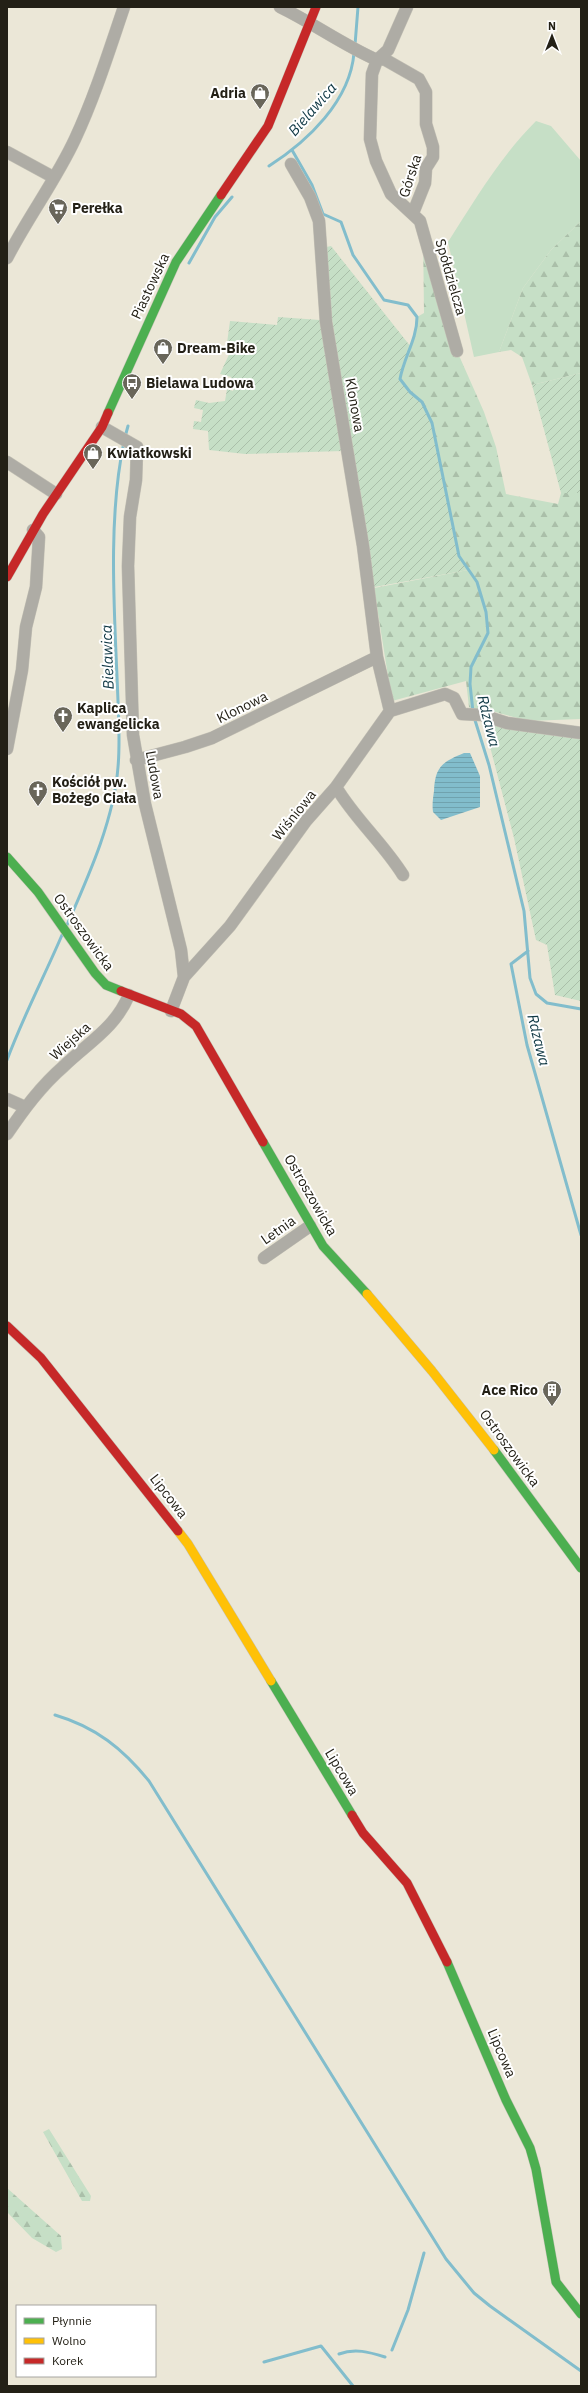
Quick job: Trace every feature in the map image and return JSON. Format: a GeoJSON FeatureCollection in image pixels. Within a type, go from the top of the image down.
{"type":"FeatureCollection","features":[{"type":"Feature","properties":{"kind":"street"},"geometry":{"type":"LineString","coordinates":[[7,258],[25,222],[54,177],[75,139],[96,88],[124,7]]}},
{"type":"Feature","properties":{"kind":"street"},"geometry":{"type":"LineString","coordinates":[[280,7],[310,22],[359,52],[377,60],[388,50],[407,7]]}},
{"type":"Feature","properties":{"kind":"street","name":"Piastowska"},"geometry":{"type":"LineString","coordinates":[[7,577],[33,530],[102,427],[173,268],[203,217],[241,168],[262,136],[277,108],[316,7]]}},
{"type":"Feature","properties":{"kind":"street","name":"Górska"},"geometry":{"type":"LineString","coordinates":[[384,59],[411,73],[419,79],[426,92],[426,124],[433,147],[433,157],[426,168],[425,183],[413,213],[391,194],[376,161],[370,139],[370,93],[372,74],[377,60],[384,59]]}},
{"type":"Feature","properties":{"kind":"street"},"geometry":{"type":"LineString","coordinates":[[7,152],[54,177]]}},
{"type":"Feature","properties":{"kind":"street","name":"Klonowa"},"geometry":{"type":"LineString","coordinates":[[291,164],[310,197],[318,221],[326,322],[362,538],[377,657],[390,711]]}},
{"type":"Feature","properties":{"kind":"street","name":"Spółdzielcza"},"geometry":{"type":"LineString","coordinates":[[413,213],[420,221],[457,351]]}},
{"type":"Feature","properties":{"kind":"street","name":"Ludowa"},"geometry":{"type":"LineString","coordinates":[[102,427],[137,447],[136,480],[130,517],[128,566],[131,707],[136,760],[145,804],[181,950],[184,977]]}},
{"type":"Feature","properties":{"kind":"street"},"geometry":{"type":"LineString","coordinates":[[7,462],[56,494]]}},
{"type":"Feature","properties":{"kind":"street"},"geometry":{"type":"LineString","coordinates":[[7,749],[22,670],[26,627],[36,587],[39,537],[33,530]]}},
{"type":"Feature","properties":{"kind":"street","name":"Klonowa"},"geometry":{"type":"LineString","coordinates":[[136,760],[212,738],[377,657]]}},
{"type":"Feature","properties":{"kind":"street"},"geometry":{"type":"LineString","coordinates":[[390,711],[445,694],[454,698],[459,710],[473,715],[507,723],[581,733]]}},
{"type":"Feature","properties":{"kind":"street","name":"Wiśniowa"},"geometry":{"type":"LineString","coordinates":[[171,1011],[184,977],[230,926],[306,821],[336,787],[390,711]]}},
{"type":"Feature","properties":{"kind":"street"},"geometry":{"type":"LineString","coordinates":[[336,787],[348,807],[389,852],[403,875]]}},
{"type":"Feature","properties":{"kind":"street","name":"Ostroszowicka"},"geometry":{"type":"LineString","coordinates":[[8,858],[56,916],[99,979],[106,985],[189,1019],[208,1044],[310,1226],[334,1260],[418,1352],[465,1409],[581,1568]]}},
{"type":"Feature","properties":{"kind":"street","name":"Wiejska"},"geometry":{"type":"LineString","coordinates":[[7,1134],[25,1106],[63,1066],[115,1021],[129,995]]}},
{"type":"Feature","properties":{"kind":"street"},"geometry":{"type":"LineString","coordinates":[[7,1099],[25,1106]]}},
{"type":"Feature","properties":{"kind":"street","name":"Letnia"},"geometry":{"type":"LineString","coordinates":[[264,1258],[310,1226]]}},
{"type":"Feature","properties":{"kind":"street","name":"Lipcowa"},"geometry":{"type":"LineString","coordinates":[[7,1326],[41,1358],[174,1523],[363,1833],[378,1852],[400,1874],[414,1895],[445,1957],[506,2100],[530,2148],[536,2169],[556,2282],[581,2314]]}},
{"type":"Feature","properties":{"kind":"green space"},"geometry":{"type":"Polygon","coordinates":[[[536,121],[551,126],[581,161],[581,221],[551,250],[523,288],[499,352],[474,357],[448,242],[499,164],[536,121]]]}},
{"type":"Feature","properties":{"kind":"green space"},"geometry":{"type":"Polygon","coordinates":[[[581,221],[581,373],[532,385],[522,357],[511,350],[499,352],[523,288],[551,250],[581,221]]]}},
{"type":"Feature","properties":{"kind":"green space"},"geometry":{"type":"Polygon","coordinates":[[[423,230],[457,351],[484,412],[496,447],[506,494],[558,504],[561,493],[581,493],[581,719],[528,721],[488,710],[472,711],[469,707],[466,681],[392,701],[374,588],[468,570],[459,556],[432,423],[422,402],[410,392],[400,379],[415,333],[417,317],[424,313],[423,230]]]}},
{"type":"Feature","properties":{"kind":"green space"},"geometry":{"type":"Polygon","coordinates":[[[331,246],[411,347],[403,363],[401,379],[410,392],[422,402],[432,423],[459,556],[468,570],[369,588],[322,248],[331,246]]]}},
{"type":"Feature","properties":{"kind":"green space"},"geometry":{"type":"Polygon","coordinates":[[[278,317],[320,320],[343,451],[245,454],[209,450],[208,431],[193,429],[194,421],[201,422],[203,410],[194,408],[196,400],[209,403],[225,401],[227,389],[233,391],[235,384],[230,383],[231,377],[220,374],[232,348],[227,343],[230,321],[277,325],[278,317]]]}},
{"type":"Feature","properties":{"kind":"green space"},"geometry":{"type":"Polygon","coordinates":[[[581,373],[581,493],[561,493],[532,385],[581,373]]]}},
{"type":"Feature","properties":{"kind":"green space"},"geometry":{"type":"Polygon","coordinates":[[[483,720],[581,733],[581,1001],[555,995],[547,945],[536,940],[514,838],[483,720]]]}},
{"type":"Feature","properties":{"kind":"green space"},"geometry":{"type":"Polygon","coordinates":[[[49,2129],[91,2196],[90,2201],[82,2201],[43,2132],[49,2129]]]}},
{"type":"Feature","properties":{"kind":"green space"},"geometry":{"type":"Polygon","coordinates":[[[7,2188],[61,2236],[62,2249],[56,2252],[32,2238],[7,2212],[7,2188]]]}},
{"type":"Feature","properties":{"kind":"water"},"geometry":{"type":"Polygon","coordinates":[[[464,753],[470,753],[480,776],[480,807],[441,820],[433,812],[436,776],[441,766],[450,759],[464,753]]]}},
{"type":"Feature","properties":{"kind":"waterway","name":"Bielawica"},"geometry":{"type":"LineString","coordinates":[[355,45],[358,7]]}},
{"type":"Feature","properties":{"kind":"waterway","name":"Bielawica"},"geometry":{"type":"LineString","coordinates":[[269,166],[298,145],[325,118],[345,87],[351,71],[354,53]]}},
{"type":"Feature","properties":{"kind":"waterway","name":"Rdzawa"},"geometry":{"type":"LineString","coordinates":[[292,150],[312,185],[323,214],[341,222],[353,255],[384,300],[408,305],[417,317],[415,333],[400,379],[410,392],[422,402],[432,423],[459,556],[477,582],[486,612],[488,633],[471,667],[470,684],[473,712]]}},
{"type":"Feature","properties":{"kind":"waterway","name":"Bielawica"},"geometry":{"type":"LineString","coordinates":[[189,263],[215,217],[232,197]]}},
{"type":"Feature","properties":{"kind":"waterway","name":"Bielawica"},"geometry":{"type":"LineString","coordinates":[[125,437],[128,426]]}},
{"type":"Feature","properties":{"kind":"waterway","name":"Bielawica"},"geometry":{"type":"LineString","coordinates":[[67,925],[99,848],[106,828],[116,787],[119,734],[114,604],[114,537],[115,504],[124,442]]}},
{"type":"Feature","properties":{"kind":"waterway","name":"Rdzawa"},"geometry":{"type":"LineString","coordinates":[[474,717],[489,765],[524,911],[530,978],[536,994],[547,1003],[581,1009]]}},
{"type":"Feature","properties":{"kind":"waterway","name":"Bielawica"},"geometry":{"type":"LineString","coordinates":[[7,1060],[62,935]]}},
{"type":"Feature","properties":{"kind":"waterway","name":"Rdzawa"},"geometry":{"type":"LineString","coordinates":[[528,951],[511,964],[527,1045],[581,1235]]}},
{"type":"Feature","properties":{"kind":"waterway"},"geometry":{"type":"LineString","coordinates":[[55,1715],[83,1726],[108,1740],[119,1749],[149,1781],[446,2259],[474,2293],[581,2371]]}},
{"type":"Feature","properties":{"kind":"waterway"},"geometry":{"type":"LineString","coordinates":[[392,2350],[408,2310],[424,2253]]}},
{"type":"Feature","properties":{"kind":"waterway"},"geometry":{"type":"LineString","coordinates":[[264,2362],[321,2346],[353,2386]]}},
{"type":"Feature","properties":{"kind":"waterway"},"geometry":{"type":"LineString","coordinates":[[339,2354],[356,2351],[368,2352],[385,2357]]}},
{"type":"Feature","properties":{"kind":"traffic: fast"},"geometry":{"type":"LineString","coordinates":[[108,413],[176,262],[221,195]]}},
{"type":"Feature","properties":{"kind":"traffic: fast"},"geometry":{"type":"LineString","coordinates":[[7,857],[38,892],[95,973],[106,985],[121,991]]}},
{"type":"Feature","properties":{"kind":"traffic: fast"},"geometry":{"type":"LineString","coordinates":[[263,1142],[323,1246],[367,1294]]}},
{"type":"Feature","properties":{"kind":"traffic: fast"},"geometry":{"type":"LineString","coordinates":[[494,1450],[581,1568]]}},
{"type":"Feature","properties":{"kind":"traffic: fast"},"geometry":{"type":"LineString","coordinates":[[271,1681],[352,1815]]}},
{"type":"Feature","properties":{"kind":"traffic: fast"},"geometry":{"type":"LineString","coordinates":[[447,1962],[506,2100],[530,2148],[536,2169],[556,2282],[581,2314]]}},
{"type":"Feature","properties":{"kind":"traffic: slow"},"geometry":{"type":"LineString","coordinates":[[367,1294],[432,1371],[494,1450]]}},
{"type":"Feature","properties":{"kind":"traffic: slow"},"geometry":{"type":"LineString","coordinates":[[178,1531],[188,1544],[271,1681]]}},
{"type":"Feature","properties":{"kind":"traffic: jam"},"geometry":{"type":"LineString","coordinates":[[221,195],[268,126],[316,7]]}},
{"type":"Feature","properties":{"kind":"traffic: jam"},"geometry":{"type":"LineString","coordinates":[[7,577],[43,514],[102,427],[108,413]]}},
{"type":"Feature","properties":{"kind":"traffic: jam"},"geometry":{"type":"LineString","coordinates":[[121,991],[181,1014],[196,1026],[263,1142]]}},
{"type":"Feature","properties":{"kind":"traffic: jam"},"geometry":{"type":"LineString","coordinates":[[7,1326],[41,1358],[178,1531]]}},
{"type":"Feature","properties":{"kind":"traffic: jam"},"geometry":{"type":"LineString","coordinates":[[352,1815],[363,1833],[407,1883],[447,1962]]}},
{"type":"Feature","properties":{"kind":"place","name":"Adria"},"geometry":{"type":"Point","coordinates":[260,110]}},
{"type":"Feature","properties":{"kind":"place","name":"Perełka"},"geometry":{"type":"Point","coordinates":[58,225]}},
{"type":"Feature","properties":{"kind":"place","name":"Dream-Bike"},"geometry":{"type":"Point","coordinates":[163,365]}},
{"type":"Feature","properties":{"kind":"place","name":"Bielawa Ludowa"},"geometry":{"type":"Point","coordinates":[132,400]}},
{"type":"Feature","properties":{"kind":"place","name":"Kwiatkowski"},"geometry":{"type":"Point","coordinates":[93,470]}},
{"type":"Feature","properties":{"kind":"place","name":"Kaplica ewangelicka"},"geometry":{"type":"Point","coordinates":[63,733]}},
{"type":"Feature","properties":{"kind":"place","name":"Kościół pw. Bożego Ciała"},"geometry":{"type":"Point","coordinates":[38,807]}},
{"type":"Feature","properties":{"kind":"place","name":"Ace Rico"},"geometry":{"type":"Point","coordinates":[552,1407]}}]}
